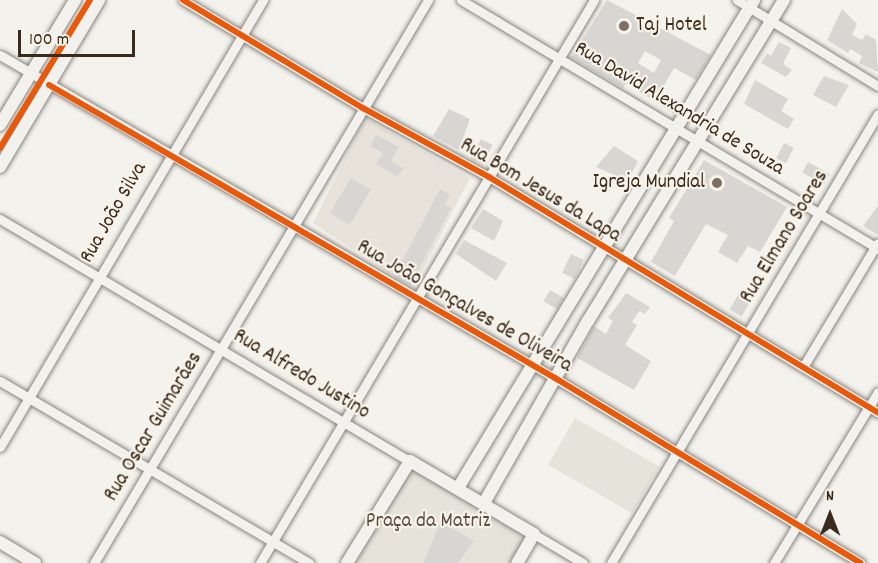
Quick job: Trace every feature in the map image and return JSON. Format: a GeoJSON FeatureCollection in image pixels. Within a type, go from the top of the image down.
{"type":"FeatureCollection","features":[{"type":"Feature","properties":{"kind":"main road"},"geometry":{"type":"LineString","coordinates":[[0,125],[75,0]]}},
{"type":"Feature","properties":{"kind":"main road"},"geometry":{"type":"LineString","coordinates":[[0,167],[99,0]]}},
{"type":"Feature","properties":{"kind":"main road"},"geometry":{"type":"LineString","coordinates":[[484,503],[555,378],[784,0]]}},
{"type":"Feature","properties":{"kind":"main road"},"geometry":{"type":"LineString","coordinates":[[458,488],[752,4]]}},
{"type":"Feature","properties":{"kind":"main road"},"geometry":{"type":"LineString","coordinates":[[347,563],[410,460]]}},
{"type":"Feature","properties":{"kind":"main road","name":"Rua Alfredo Justino"},"geometry":{"type":"LineString","coordinates":[[410,460],[534,534]]}},
{"type":"Feature","properties":{"kind":"main road"},"geometry":{"type":"LineString","coordinates":[[517,563],[534,534]]}},
{"type":"Feature","properties":{"kind":"main road"},"geometry":{"type":"LineString","coordinates":[[0,542],[14,557],[35,563]]}},
{"type":"Feature","properties":{"kind":"street","name":"Rua Bom Jesus da Lapa"},"geometry":{"type":"LineString","coordinates":[[183,0],[363,108],[489,177],[605,249],[748,332],[878,413]]}},
{"type":"Feature","properties":{"kind":"street","name":"Rua João Silva"},"geometry":{"type":"LineString","coordinates":[[0,447],[240,34],[263,0]]}},
{"type":"Feature","properties":{"kind":"street","name":"Rua Oscar Guimarães"},"geometry":{"type":"LineString","coordinates":[[94,563],[149,468],[222,351],[292,227],[428,0]]}},
{"type":"Feature","properties":{"kind":"street","name":"Rua David Alexandria de Souza"},"geometry":{"type":"LineString","coordinates":[[461,0],[877,246]]}},
{"type":"Feature","properties":{"kind":"street"},"geometry":{"type":"LineString","coordinates":[[260,563],[594,0]]}},
{"type":"Feature","properties":{"kind":"street"},"geometry":{"type":"LineString","coordinates":[[737,0],[752,4],[772,21],[878,86]]}},
{"type":"Feature","properties":{"kind":"street"},"geometry":{"type":"LineString","coordinates":[[0,55],[30,74]]}},
{"type":"Feature","properties":{"kind":"street","name":"Rua João Gonçalves de Oliveira"},"geometry":{"type":"LineString","coordinates":[[30,74],[555,378],[860,563]]}},
{"type":"Feature","properties":{"kind":"street","name":"Rua Elmano Soares"},"geometry":{"type":"LineString","coordinates":[[611,563],[878,114]]}},
{"type":"Feature","properties":{"kind":"street","name":"Rua Alfredo Justino"},"geometry":{"type":"LineString","coordinates":[[0,219],[341,423],[410,460]]}},
{"type":"Feature","properties":{"kind":"street"},"geometry":{"type":"LineString","coordinates":[[803,367],[877,246]]}},
{"type":"Feature","properties":{"kind":"street"},"geometry":{"type":"LineString","coordinates":[[0,381],[309,563]]}},
{"type":"Feature","properties":{"kind":"street"},"geometry":{"type":"LineString","coordinates":[[774,563],[878,392]]}},
{"type":"Feature","properties":{"kind":"street","name":"Rua Alfredo Justino"},"geometry":{"type":"LineString","coordinates":[[534,534],[584,563]]}},
{"type":"Feature","properties":{"kind":"shaded area"},"geometry":{"type":"Polygon","coordinates":[[[365,118],[470,178],[413,289],[313,223],[365,118]]]}},
{"type":"Feature","properties":{"kind":"green space"},"geometry":{"type":"Polygon","coordinates":[[[575,418],[659,467],[632,513],[548,465],[575,418]]]}},
{"type":"Feature","properties":{"kind":"green space","name":"Praça da Matriz"},"geometry":{"type":"Polygon","coordinates":[[[413,466],[533,537],[515,563],[355,563],[413,466]]]}},
{"type":"Feature","properties":{"kind":"building","name":"Taj Hotel"},"geometry":{"type":"Polygon","coordinates":[[[607,0],[711,55],[696,80],[674,68],[658,96],[678,108],[674,114],[626,83],[623,88],[571,58],[607,0]],[[645,51],[638,63],[654,73],[661,60],[645,51]]]}},
{"type":"Feature","properties":{"kind":"building"},"geometry":{"type":"Polygon","coordinates":[[[842,9],[857,24],[852,35],[862,40],[866,34],[876,40],[878,72],[859,63],[862,56],[850,49],[848,53],[827,40],[842,9]]]}},
{"type":"Feature","properties":{"kind":"building"},"geometry":{"type":"Polygon","coordinates":[[[779,42],[791,48],[783,64],[792,70],[786,77],[761,63],[767,53],[771,56],[779,42]]]}},
{"type":"Feature","properties":{"kind":"building"},"geometry":{"type":"Polygon","coordinates":[[[824,76],[849,85],[836,107],[813,95],[824,76]]]}},
{"type":"Feature","properties":{"kind":"building"},"geometry":{"type":"Polygon","coordinates":[[[755,80],[788,99],[781,111],[794,119],[788,129],[744,104],[755,80]]]}},
{"type":"Feature","properties":{"kind":"building"},"geometry":{"type":"Polygon","coordinates":[[[449,109],[470,119],[459,150],[433,136],[449,109]]]}},
{"type":"Feature","properties":{"kind":"building"},"geometry":{"type":"Polygon","coordinates":[[[376,135],[399,147],[391,161],[403,168],[398,177],[376,164],[383,153],[370,146],[376,135]]]}},
{"type":"Feature","properties":{"kind":"building"},"geometry":{"type":"Polygon","coordinates":[[[481,139],[493,145],[483,165],[471,159],[481,139]]]}},
{"type":"Feature","properties":{"kind":"building"},"geometry":{"type":"Polygon","coordinates":[[[784,143],[794,148],[786,163],[776,158],[784,143]]]}},
{"type":"Feature","properties":{"kind":"building"},"geometry":{"type":"Polygon","coordinates":[[[614,146],[638,161],[628,181],[596,167],[614,146]]]}},
{"type":"Feature","properties":{"kind":"building","name":"Igreja Mundial"},"geometry":{"type":"Polygon","coordinates":[[[704,160],[787,207],[760,252],[748,246],[737,263],[718,252],[728,235],[706,224],[675,276],[651,262],[674,221],[669,218],[704,160]]]}},
{"type":"Feature","properties":{"kind":"building"},"geometry":{"type":"Polygon","coordinates":[[[808,162],[830,174],[824,185],[802,172],[808,162]]]}},
{"type":"Feature","properties":{"kind":"building"},"geometry":{"type":"Polygon","coordinates":[[[351,178],[371,190],[350,225],[330,213],[351,178]]]}},
{"type":"Feature","properties":{"kind":"building"},"geometry":{"type":"Polygon","coordinates":[[[440,189],[450,195],[445,204],[451,208],[410,286],[394,277],[440,189]]]}},
{"type":"Feature","properties":{"kind":"building"},"geometry":{"type":"Polygon","coordinates":[[[878,206],[878,235],[863,226],[878,206]]]}},
{"type":"Feature","properties":{"kind":"building"},"geometry":{"type":"Polygon","coordinates":[[[483,209],[503,221],[494,241],[471,228],[483,209]]]}},
{"type":"Feature","properties":{"kind":"building"},"geometry":{"type":"Polygon","coordinates":[[[464,240],[507,263],[496,281],[456,254],[464,240]]]}},
{"type":"Feature","properties":{"kind":"building"},"geometry":{"type":"Polygon","coordinates":[[[571,254],[584,260],[575,279],[562,273],[571,254]]]}},
{"type":"Feature","properties":{"kind":"building"},"geometry":{"type":"Polygon","coordinates":[[[550,290],[564,298],[557,309],[544,301],[550,290]]]}},
{"type":"Feature","properties":{"kind":"building"},"geometry":{"type":"Polygon","coordinates":[[[626,293],[650,307],[645,314],[639,311],[632,322],[637,325],[625,345],[651,361],[634,390],[577,358],[594,326],[606,334],[613,321],[608,318],[626,293]]]}},
{"type":"Feature","properties":{"kind":"building"},"geometry":{"type":"Polygon","coordinates":[[[739,293],[751,300],[742,316],[730,309],[739,293]]]}},
{"type":"Feature","properties":{"kind":"building"},"geometry":{"type":"Polygon","coordinates":[[[441,521],[474,541],[458,563],[423,563],[441,521]]]}},
{"type":"Feature","properties":{"kind":"cycle path"},"geometry":{"type":"LineString","coordinates":[[0,148],[90,0]]}},
{"type":"Feature","properties":{"kind":"cycle path"},"geometry":{"type":"LineString","coordinates":[[183,0],[363,108],[489,177],[878,413]]}},
{"type":"Feature","properties":{"kind":"cycle path"},"geometry":{"type":"LineString","coordinates":[[49,85],[555,378],[860,563]]}},
{"type":"Feature","properties":{"kind":"place","name":"Taj Hotel"},"geometry":{"type":"Point","coordinates":[624,26]}},
{"type":"Feature","properties":{"kind":"place","name":"Igreja Mundial"},"geometry":{"type":"Point","coordinates":[717,183]}}]}
